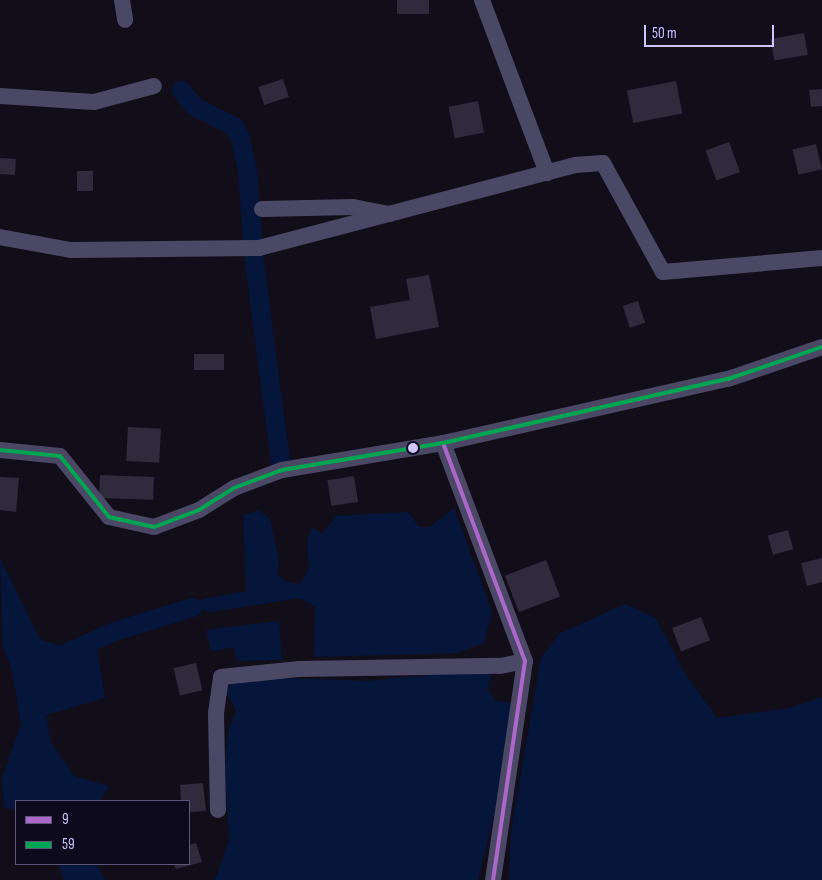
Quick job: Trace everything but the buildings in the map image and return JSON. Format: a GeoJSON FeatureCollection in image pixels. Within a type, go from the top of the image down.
{"type":"FeatureCollection","features":[{"type":"Feature","properties":{"kind":"street"},"geometry":{"type":"LineString","coordinates":[[122,0],[125,20]]}},
{"type":"Feature","properties":{"kind":"street"},"geometry":{"type":"LineString","coordinates":[[482,0],[546,173]]}},
{"type":"Feature","properties":{"kind":"street"},"geometry":{"type":"LineString","coordinates":[[0,96],[94,102],[154,86]]}},
{"type":"Feature","properties":{"kind":"street"},"geometry":{"type":"LineString","coordinates":[[0,238],[70,250],[252,248],[393,215],[546,173],[603,163],[663,272],[822,258]]}},
{"type":"Feature","properties":{"kind":"street"},"geometry":{"type":"LineString","coordinates":[[262,209],[353,207],[393,215]]}},
{"type":"Feature","properties":{"kind":"street"},"geometry":{"type":"LineString","coordinates":[[0,450],[60,456],[109,517],[154,527],[199,510],[234,488],[282,470],[443,442],[728,379],[822,346]]}},
{"type":"Feature","properties":{"kind":"street"},"geometry":{"type":"LineString","coordinates":[[443,442],[525,661],[493,880]]}},
{"type":"Feature","properties":{"kind":"street"},"geometry":{"type":"LineString","coordinates":[[218,810],[216,713],[221,677],[298,669],[500,666],[525,661]]}},
{"type":"Feature","properties":{"kind":"water"},"geometry":{"type":"Polygon","coordinates":[[[454,508],[492,612],[484,643],[457,653],[314,657],[315,607],[300,598],[210,612],[192,607],[203,599],[246,591],[243,515],[259,510],[270,519],[279,560],[277,574],[286,582],[300,584],[309,568],[307,541],[312,527],[323,534],[336,516],[408,512],[419,527],[430,527],[454,508]]]}},
{"type":"Feature","properties":{"kind":"water"},"geometry":{"type":"Polygon","coordinates":[[[0,558],[40,640],[67,647],[96,643],[105,698],[46,715],[51,742],[74,776],[109,786],[100,800],[15,800],[15,810],[4,807],[2,778],[21,725],[12,671],[3,646],[0,558]]]}},
{"type":"Feature","properties":{"kind":"water"},"geometry":{"type":"Polygon","coordinates":[[[625,604],[656,618],[684,672],[717,718],[790,708],[822,697],[822,880],[509,880],[511,832],[541,658],[559,634],[625,604]]]}},
{"type":"Feature","properties":{"kind":"water"},"geometry":{"type":"Polygon","coordinates":[[[279,621],[282,660],[237,661],[234,647],[211,651],[206,630],[279,621]]]}},
{"type":"Feature","properties":{"kind":"water"},"geometry":{"type":"Polygon","coordinates":[[[492,669],[488,690],[495,701],[515,703],[506,764],[478,880],[215,880],[229,841],[225,768],[228,732],[236,711],[223,686],[230,682],[281,678],[368,681],[492,669]]]}},
{"type":"Feature","properties":{"kind":"water"},"geometry":{"type":"Polygon","coordinates":[[[58,865],[97,865],[105,880],[64,880],[58,865]]]}},
{"type":"Feature","properties":{"kind":"waterway"},"geometry":{"type":"LineString","coordinates":[[181,90],[194,106],[234,126],[239,135],[247,171],[254,263],[281,467]]}},
{"type":"Feature","properties":{"kind":"waterway"},"geometry":{"type":"LineString","coordinates":[[65,653],[114,631],[192,607]]}},
{"type":"Feature","properties":{"kind":"transit line","name":"59"},"geometry":{"type":"LineString","coordinates":[[0,450],[60,456],[109,517],[154,527],[199,510],[234,488],[282,470],[443,443],[728,379],[822,347]]}},
{"type":"Feature","properties":{"kind":"transit line","name":"9"},"geometry":{"type":"LineString","coordinates":[[443,443],[525,661],[493,880]]}}]}
